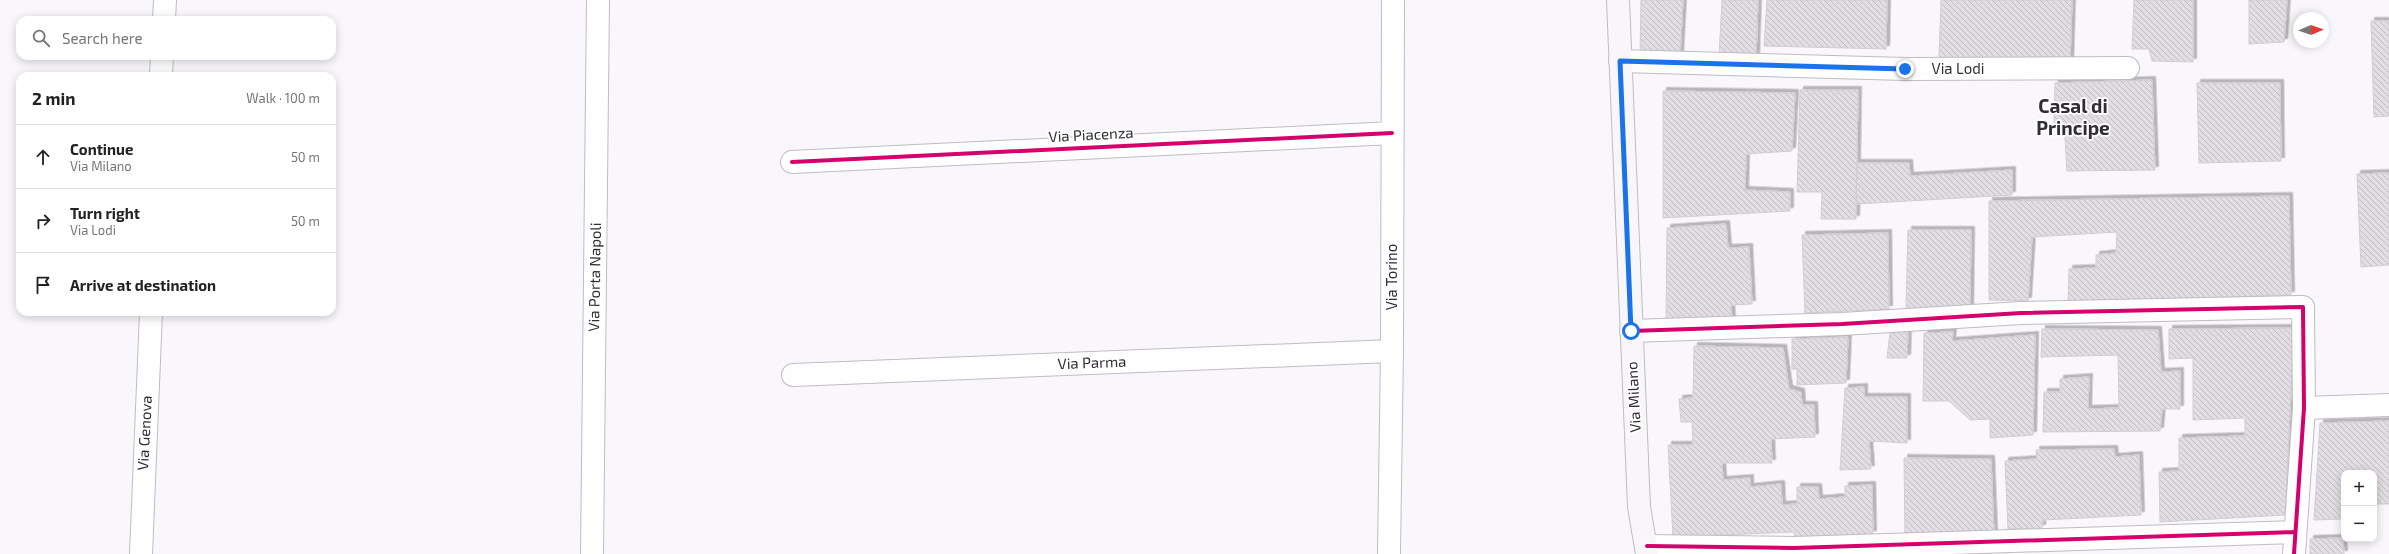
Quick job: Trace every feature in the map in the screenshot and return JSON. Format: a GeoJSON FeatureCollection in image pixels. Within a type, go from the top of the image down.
{"type":"FeatureCollection","features":[{"type":"Feature","properties":{"kind":"street"},"geometry":{"type":"LineString","coordinates":[[164,16],[165,0]]}},
{"type":"Feature","properties":{"kind":"street","name":"Via Porta Napoli"},"geometry":{"type":"LineString","coordinates":[[592,554],[598,0]]}},
{"type":"Feature","properties":{"kind":"street","name":"Via Torino"},"geometry":{"type":"LineString","coordinates":[[1389,554],[1392,350],[1393,0]]}},
{"type":"Feature","properties":{"kind":"street","name":"Via Milano"},"geometry":{"type":"LineString","coordinates":[[1618,0],[1639,507],[1647,550]]}},
{"type":"Feature","properties":{"kind":"street"},"geometry":{"type":"LineString","coordinates":[[162,60],[162,72]]}},
{"type":"Feature","properties":{"kind":"street","name":"Via Lodi"},"geometry":{"type":"LineString","coordinates":[[1620,61],[1905,69],[2128,68]]}},
{"type":"Feature","properties":{"kind":"street","name":"Via Piacenza"},"geometry":{"type":"LineString","coordinates":[[792,162],[1392,133]]}},
{"type":"Feature","properties":{"kind":"street"},"geometry":{"type":"LineString","coordinates":[[1631,331],[1842,324],[2021,313],[2303,307],[2304,408],[2294,532],[2294,554]]}},
{"type":"Feature","properties":{"kind":"street","name":"Via Genova"},"geometry":{"type":"LineString","coordinates":[[141,554],[151,316]]}},
{"type":"Feature","properties":{"kind":"street","name":"Via Parma"},"geometry":{"type":"LineString","coordinates":[[792,375],[1392,350]]}},
{"type":"Feature","properties":{"kind":"street"},"geometry":{"type":"LineString","coordinates":[[2304,408],[2389,405]]}},
{"type":"Feature","properties":{"kind":"street"},"geometry":{"type":"LineString","coordinates":[[1647,550],[1810,548],[2294,532]]}},
{"type":"Feature","properties":{"kind":"building"},"geometry":{"type":"Polygon","coordinates":[[[1641,0],[1683,0],[1680,55],[1640,54],[1641,0]]]}},
{"type":"Feature","properties":{"kind":"building"},"geometry":{"type":"Polygon","coordinates":[[[1722,0],[1758,0],[1756,57],[1719,56],[1722,0]]]}},
{"type":"Feature","properties":{"kind":"building"},"geometry":{"type":"Polygon","coordinates":[[[1767,0],[1887,0],[1886,49],[1764,46],[1767,0]]]}},
{"type":"Feature","properties":{"kind":"building"},"geometry":{"type":"Polygon","coordinates":[[[1941,0],[2072,0],[2070,62],[1939,58],[1941,0]]]}},
{"type":"Feature","properties":{"kind":"building"},"geometry":{"type":"Polygon","coordinates":[[[2134,0],[2193,0],[2193,62],[2152,61],[2149,49],[2132,49],[2134,0]]]}},
{"type":"Feature","properties":{"kind":"building"},"geometry":{"type":"Polygon","coordinates":[[[2249,0],[2287,0],[2284,42],[2249,44],[2249,0]]]}},
{"type":"Feature","properties":{"kind":"building"},"geometry":{"type":"Polygon","coordinates":[[[2371,21],[2389,21],[2389,116],[2374,117],[2371,21]]]}},
{"type":"Feature","properties":{"kind":"building"},"geometry":{"type":"Polygon","coordinates":[[[2152,80],[2155,170],[2067,171],[2064,122],[2054,123],[2055,83],[2152,80]]]}},
{"type":"Feature","properties":{"kind":"building"},"geometry":{"type":"Polygon","coordinates":[[[2197,83],[2280,83],[2281,161],[2199,163],[2197,83]]]}},
{"type":"Feature","properties":{"kind":"building"},"geometry":{"type":"Polygon","coordinates":[[[1800,90],[1858,90],[1856,219],[1821,219],[1822,192],[1797,192],[1800,90]]]}},
{"type":"Feature","properties":{"kind":"building"},"geometry":{"type":"Polygon","coordinates":[[[1663,91],[1795,93],[1792,151],[1746,154],[1745,190],[1790,192],[1790,211],[1663,218],[1663,91]]]}},
{"type":"Feature","properties":{"kind":"building"},"geometry":{"type":"Polygon","coordinates":[[[1857,163],[1909,163],[1910,176],[2012,170],[2012,195],[1856,204],[1857,163]]]}},
{"type":"Feature","properties":{"kind":"building"},"geometry":{"type":"Polygon","coordinates":[[[2389,173],[2389,265],[2361,267],[2357,174],[2389,173]]]}},
{"type":"Feature","properties":{"kind":"building"},"geometry":{"type":"Polygon","coordinates":[[[2289,196],[2291,295],[2068,302],[2069,269],[2096,268],[2096,255],[2116,253],[2117,232],[2032,237],[2028,301],[1989,300],[1989,201],[2289,196]]]}},
{"type":"Feature","properties":{"kind":"building"},"geometry":{"type":"Polygon","coordinates":[[[1726,224],[1728,248],[1749,247],[1752,304],[1731,305],[1732,320],[1666,325],[1667,228],[1726,224]]]}},
{"type":"Feature","properties":{"kind":"building"},"geometry":{"type":"Polygon","coordinates":[[[1908,230],[1971,230],[1970,309],[1906,309],[1908,230]]]}},
{"type":"Feature","properties":{"kind":"building"},"geometry":{"type":"Polygon","coordinates":[[[1888,233],[1889,309],[1805,313],[1802,235],[1888,233]]]}},
{"type":"Feature","properties":{"kind":"building"},"geometry":{"type":"Polygon","coordinates":[[[2294,328],[2285,515],[2160,522],[2159,472],[2179,471],[2179,438],[2245,436],[2245,418],[2193,420],[2193,358],[2169,359],[2169,329],[2294,328]]]}},
{"type":"Feature","properties":{"kind":"building"},"geometry":{"type":"Polygon","coordinates":[[[2042,329],[2158,330],[2161,372],[2180,371],[2180,409],[2162,409],[2160,431],[2043,432],[2044,392],[2060,392],[2060,379],[2089,377],[2088,409],[2119,408],[2118,355],[2041,357],[2042,329]]]}},
{"type":"Feature","properties":{"kind":"building"},"geometry":{"type":"Polygon","coordinates":[[[1908,331],[1907,358],[1887,358],[1890,332],[1908,331]]]}},
{"type":"Feature","properties":{"kind":"building"},"geometry":{"type":"Polygon","coordinates":[[[1953,332],[1952,341],[2035,335],[2033,435],[1990,438],[1990,419],[1970,420],[1949,401],[1923,401],[1924,333],[1953,332]]]}},
{"type":"Feature","properties":{"kind":"building"},"geometry":{"type":"Polygon","coordinates":[[[1848,337],[1846,383],[1797,385],[1797,369],[1792,369],[1792,339],[1848,337]]]}},
{"type":"Feature","properties":{"kind":"building"},"geometry":{"type":"Polygon","coordinates":[[[1694,346],[1783,348],[1789,389],[1801,392],[1802,405],[1814,405],[1815,437],[1771,439],[1772,463],[1722,463],[1723,480],[1750,478],[1750,487],[1781,484],[1782,505],[1797,504],[1797,487],[1818,487],[1819,499],[1845,497],[1845,486],[1872,485],[1873,534],[1795,540],[1794,532],[1673,537],[1668,445],[1693,445],[1692,422],[1681,422],[1679,399],[1693,398],[1694,346]]]}},
{"type":"Feature","properties":{"kind":"building"},"geometry":{"type":"Polygon","coordinates":[[[1864,387],[1864,397],[1907,397],[1907,443],[1869,441],[1871,469],[1840,470],[1845,388],[1864,387]]]}},
{"type":"Feature","properties":{"kind":"building"},"geometry":{"type":"Polygon","coordinates":[[[2389,421],[2389,504],[2377,504],[2377,470],[2341,470],[2341,519],[2314,520],[2320,423],[2389,421]]]}},
{"type":"Feature","properties":{"kind":"building"},"geometry":{"type":"Polygon","coordinates":[[[2114,449],[2115,457],[2139,455],[2141,515],[2043,520],[2042,528],[2008,529],[2005,461],[2037,459],[2036,450],[2114,449]]]}},
{"type":"Feature","properties":{"kind":"building"},"geometry":{"type":"Polygon","coordinates":[[[1904,458],[1991,459],[1994,535],[1905,539],[1904,458]]]}},
{"type":"Feature","properties":{"kind":"building"},"geometry":{"type":"Polygon","coordinates":[[[2341,538],[2341,542],[2343,542],[2344,554],[2310,554],[2310,539],[2341,538]]]}},
{"type":"Feature","properties":{"kind":"cycle path"},"geometry":{"type":"LineString","coordinates":[[792,162],[1392,133]]}},
{"type":"Feature","properties":{"kind":"cycle path"},"geometry":{"type":"LineString","coordinates":[[1631,331],[1842,324],[2021,313],[2303,307],[2304,408],[2294,554]]}},
{"type":"Feature","properties":{"kind":"cycle path"},"geometry":{"type":"LineString","coordinates":[[1647,546],[1794,548],[2294,532]]}},
{"type":"Feature","properties":{"kind":"district","name":"Casal di Principe"},"geometry":{"type":"Point","coordinates":[2073,117]}},
{"type":"Feature","properties":{"kind":"route"},"geometry":{"type":"LineString","coordinates":[[1631,331],[1620,61],[1905,69]]}}]}
